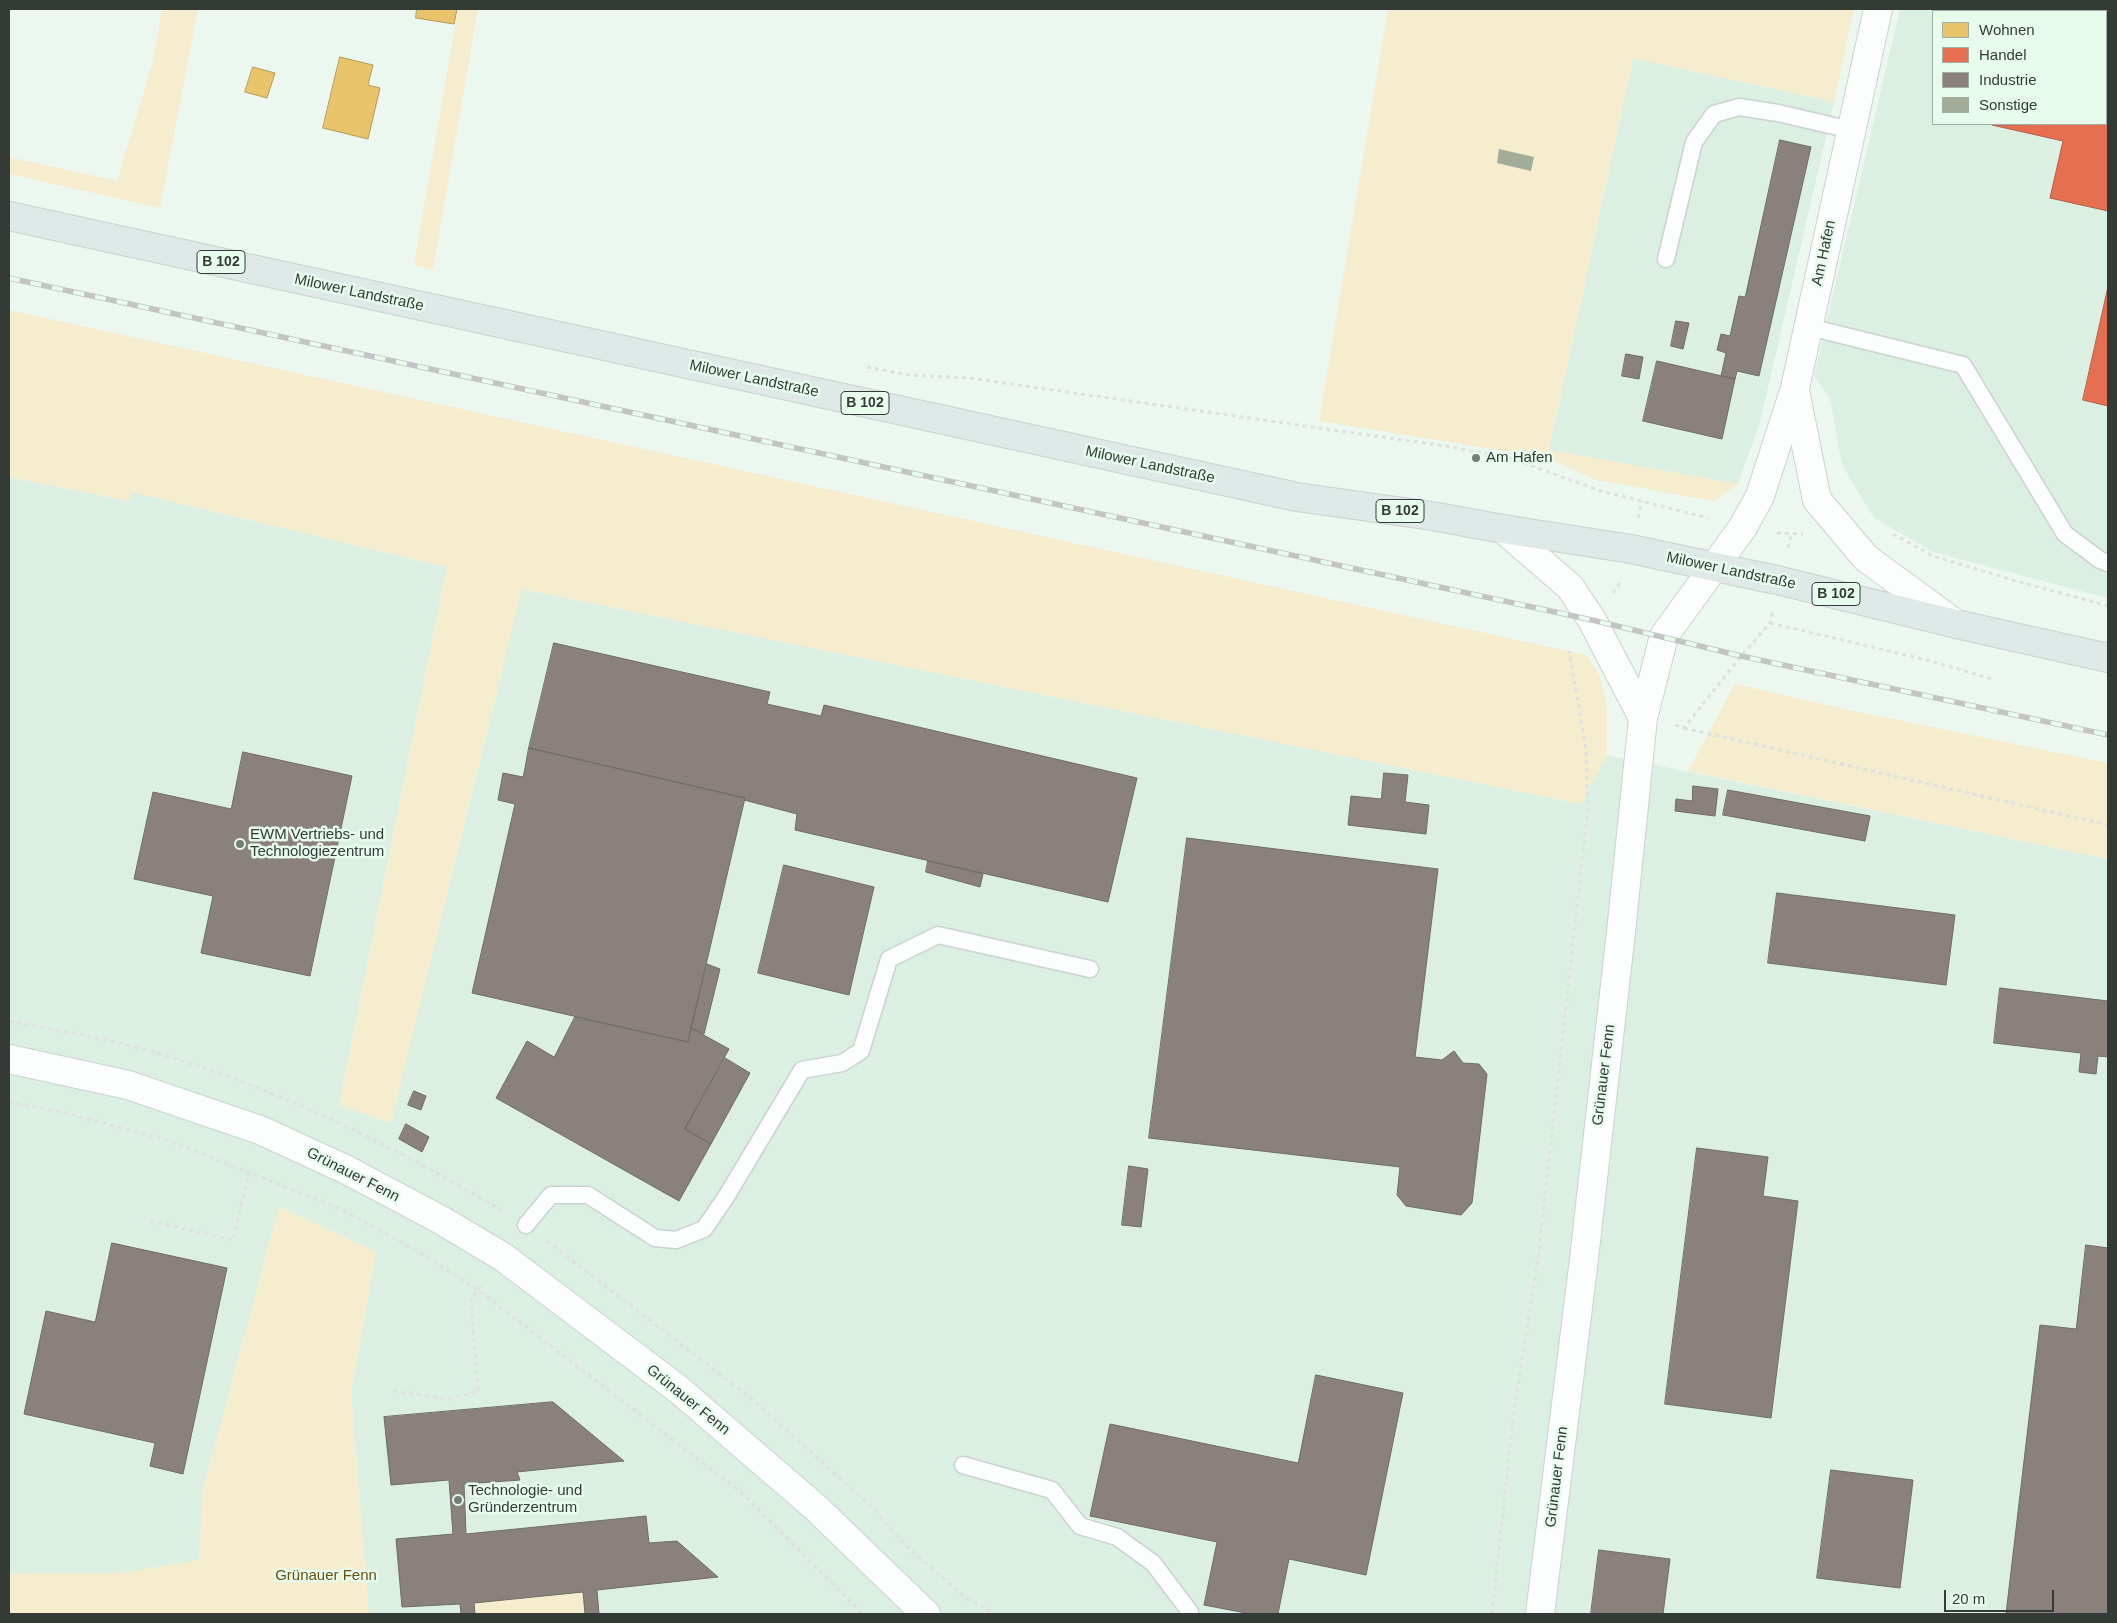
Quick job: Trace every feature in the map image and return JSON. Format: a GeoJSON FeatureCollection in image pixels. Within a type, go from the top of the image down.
{"type":"FeatureCollection","features":[{"type":"Feature","properties":{"kind":"main road","name":"Milower Landstraße"},"geometry":{"type":"LineString","coordinates":[[9,216],[1297,497],[1432,516],[1502,530],[1631,549],[1781,581],[1956,624],[2108,658]]}},
{"type":"Feature","properties":{"kind":"street","name":"Am Hafen"},"geometry":{"type":"LineString","coordinates":[[1715,567],[1743,527],[1760,496],[1795,388],[1878,9]]}},
{"type":"Feature","properties":{"kind":"street","name":"Milower Landstraße"},"geometry":{"type":"LineString","coordinates":[[1795,388],[1817,500],[1866,558],[1956,624]]}},
{"type":"Feature","properties":{"kind":"street","name":"Milower Landstraße"},"geometry":{"type":"LineString","coordinates":[[1502,530],[1570,587],[1592,620],[1642,718]]}},
{"type":"Feature","properties":{"kind":"street","name":"Grünauer Fenn"},"geometry":{"type":"LineString","coordinates":[[1539,1610],[1583,1267],[1621,932],[1642,718],[1664,636],[1715,567]]}},
{"type":"Feature","properties":{"kind":"street","name":"Grünauer Fenn"},"geometry":{"type":"LineString","coordinates":[[9,1059],[128,1085],[260,1130],[347,1170],[441,1220],[503,1257],[678,1389],[815,1507],[926,1614]]}},
{"type":"Feature","properties":{"kind":"lane"},"geometry":{"type":"LineString","coordinates":[[1666,259],[1694,142],[1714,114],[1739,107],[1778,113],[1851,130]]}},
{"type":"Feature","properties":{"kind":"lane"},"geometry":{"type":"LineString","coordinates":[[1809,327],[1964,365],[2065,534],[2100,560],[2108,563]]}},
{"type":"Feature","properties":{"kind":"lane"},"geometry":{"type":"LineString","coordinates":[[526,1225],[551,1195],[588,1195],[655,1238],[676,1240],[704,1229],[726,1197],[802,1070],[842,1063],[861,1051],[889,959],[938,935],[1090,969]]}},
{"type":"Feature","properties":{"kind":"lane"},"geometry":{"type":"LineString","coordinates":[[963,1465],[1052,1490],[1080,1526],[1118,1537],[1152,1563],[1190,1612]]}},
{"type":"Feature","properties":{"kind":"path"},"geometry":{"type":"LineString","coordinates":[[862,366],[909,375],[969,378],[1445,446],[1510,458],[1598,490],[1743,527],[1792,535],[1817,534],[1838,525]]}},
{"type":"Feature","properties":{"kind":"path"},"geometry":{"type":"LineString","coordinates":[[1492,1614],[1514,1410],[1538,1259],[1588,807],[1586,749],[1567,643],[1605,605],[1625,574],[1642,501]]}},
{"type":"Feature","properties":{"kind":"path"},"geometry":{"type":"LineString","coordinates":[[1892,534],[1933,556],[2108,606]]}},
{"type":"Feature","properties":{"kind":"path"},"geometry":{"type":"LineString","coordinates":[[1684,728],[1741,656],[1770,623],[1792,535]]}},
{"type":"Feature","properties":{"kind":"path"},"geometry":{"type":"LineString","coordinates":[[1770,623],[1931,661],[1992,679]]}},
{"type":"Feature","properties":{"kind":"path"},"geometry":{"type":"LineString","coordinates":[[1642,718],[2108,825]]}},
{"type":"Feature","properties":{"kind":"path"},"geometry":{"type":"LineString","coordinates":[[9,1102],[60,1112],[170,1141],[340,1209],[424,1255],[478,1290],[742,1493],[863,1614]]}},
{"type":"Feature","properties":{"kind":"path"},"geometry":{"type":"LineString","coordinates":[[150,1221],[233,1240],[249,1172]]}},
{"type":"Feature","properties":{"kind":"path"},"geometry":{"type":"LineString","coordinates":[[393,1390],[448,1399],[478,1392],[471,1299],[503,1257]]}},
{"type":"Feature","properties":{"kind":"shaded area"},"geometry":{"type":"Polygon","coordinates":[[[1900,9],[2108,9],[2108,598],[1933,552],[1874,518],[1842,465],[1830,398],[1814,376],[1900,9]]]}},
{"type":"Feature","properties":{"kind":"shaded area"},"geometry":{"type":"Polygon","coordinates":[[[1633,58],[1834,102],[1760,422],[1738,484],[1549,450],[1633,58]]]}},
{"type":"Feature","properties":{"kind":"shaded area"},"geometry":{"type":"Polygon","coordinates":[[[9,477],[128,501],[131,492],[447,567],[339,1104],[391,1123],[522,589],[1581,804],[1607,755],[2108,859],[2108,1614],[369,1614],[351,1394],[376,1252],[279,1207],[203,1490],[199,1560],[122,1573],[9,1574],[9,477]]]}},
{"type":"Feature","properties":{"kind":"green space"},"geometry":{"type":"Polygon","coordinates":[[[162,9],[198,9],[160,208],[9,174],[9,157],[117,181],[153,61],[162,9]]]}},
{"type":"Feature","properties":{"kind":"green space"},"geometry":{"type":"Polygon","coordinates":[[[458,9],[478,9],[433,270],[414,265],[458,9]]]}},
{"type":"Feature","properties":{"kind":"green space"},"geometry":{"type":"Polygon","coordinates":[[[1388,9],[1854,9],[1834,102],[1633,58],[1549,450],[1738,484],[1714,501],[1596,480],[1547,458],[1319,421],[1388,9]]]}},
{"type":"Feature","properties":{"kind":"green space"},"geometry":{"type":"Polygon","coordinates":[[[9,310],[1586,655],[1600,676],[1607,707],[1607,755],[1581,804],[522,589],[391,1123],[339,1105],[447,567],[132,492],[129,501],[9,477],[9,310]]]}},
{"type":"Feature","properties":{"kind":"green space"},"geometry":{"type":"Polygon","coordinates":[[[1735,684],[1849,710],[2108,763],[2108,859],[1688,771],[1735,684]]]}},
{"type":"Feature","properties":{"kind":"green space"},"geometry":{"type":"Polygon","coordinates":[[[279,1207],[376,1252],[351,1394],[369,1614],[9,1614],[9,1574],[122,1573],[199,1560],[203,1490],[279,1207]]]}},
{"type":"Feature","properties":{"kind":"green space"},"geometry":{"type":"Polygon","coordinates":[[[583,1592],[585,1614],[475,1614],[474,1603],[583,1592]]]}},
{"type":"Feature","properties":{"kind":"building: Wohnen"},"geometry":{"type":"Polygon","coordinates":[[[417,9],[457,9],[454,24],[416,18],[417,9]]]}},
{"type":"Feature","properties":{"kind":"building: Wohnen"},"geometry":{"type":"Polygon","coordinates":[[[340,57],[373,65],[368,85],[380,88],[368,139],[323,128],[340,57]]]}},
{"type":"Feature","properties":{"kind":"building: Wohnen"},"geometry":{"type":"Polygon","coordinates":[[[253,67],[275,73],[267,98],[245,92],[253,67]]]}},
{"type":"Feature","properties":{"kind":"building: Handel"},"geometry":{"type":"Polygon","coordinates":[[[2108,118],[2108,211],[2050,198],[2063,141],[1992,125],[2107,125],[2108,118]]]}},
{"type":"Feature","properties":{"kind":"building: Handel"},"geometry":{"type":"Polygon","coordinates":[[[2108,287],[2108,406],[2083,400],[2108,287]]]}},
{"type":"Feature","properties":{"kind":"building: Industrie"},"geometry":{"type":"Polygon","coordinates":[[[1780,140],[1811,147],[1759,376],[1737,371],[1735,379],[1721,376],[1726,353],[1717,350],[1721,334],[1730,336],[1739,296],[1745,297],[1780,140]]]}},
{"type":"Feature","properties":{"kind":"building: Industrie"},"geometry":{"type":"Polygon","coordinates":[[[1676,321],[1689,323],[1683,349],[1671,346],[1676,321]]]}},
{"type":"Feature","properties":{"kind":"building: Industrie"},"geometry":{"type":"Polygon","coordinates":[[[1626,354],[1643,357],[1639,379],[1622,376],[1626,354]]]}},
{"type":"Feature","properties":{"kind":"building: Industrie"},"geometry":{"type":"Polygon","coordinates":[[[1657,361],[1735,379],[1722,439],[1643,421],[1657,361]]]}},
{"type":"Feature","properties":{"kind":"building: Industrie"},"geometry":{"type":"Polygon","coordinates":[[[554,643],[770,692],[767,704],[821,716],[824,705],[1137,778],[1108,902],[795,830],[797,814],[744,800],[745,798],[529,748],[554,643]]]}},
{"type":"Feature","properties":{"kind":"building: Industrie"},"geometry":{"type":"Polygon","coordinates":[[[529,748],[745,798],[688,1042],[472,993],[515,804],[498,800],[503,773],[523,777],[529,748]]]}},
{"type":"Feature","properties":{"kind":"building: Industrie","name":"EWM Vertriebs- und Technologiezentrum"},"geometry":{"type":"Polygon","coordinates":[[[243,752],[352,776],[310,976],[201,953],[213,896],[134,879],[153,792],[231,809],[243,752]]]}},
{"type":"Feature","properties":{"kind":"building: Industrie"},"geometry":{"type":"Polygon","coordinates":[[[1384,773],[1408,775],[1405,802],[1429,805],[1426,834],[1348,825],[1351,796],[1381,799],[1384,773]]]}},
{"type":"Feature","properties":{"kind":"building: Industrie"},"geometry":{"type":"Polygon","coordinates":[[[1693,786],[1718,789],[1715,816],[1675,811],[1676,799],[1692,801],[1693,786]]]}},
{"type":"Feature","properties":{"kind":"building: Industrie"},"geometry":{"type":"Polygon","coordinates":[[[1728,790],[1870,816],[1865,841],[1723,815],[1728,790]]]}},
{"type":"Feature","properties":{"kind":"building: Industrie"},"geometry":{"type":"Polygon","coordinates":[[[1187,838],[1438,869],[1415,1057],[1442,1060],[1454,1051],[1463,1063],[1479,1064],[1487,1074],[1472,1203],[1461,1215],[1406,1206],[1397,1195],[1400,1167],[1149,1138],[1187,838]]]}},
{"type":"Feature","properties":{"kind":"building: Industrie"},"geometry":{"type":"Polygon","coordinates":[[[928,861],[983,874],[980,887],[926,872],[928,861]]]}},
{"type":"Feature","properties":{"kind":"building: Industrie"},"geometry":{"type":"Polygon","coordinates":[[[784,865],[874,887],[849,995],[758,973],[784,865]]]}},
{"type":"Feature","properties":{"kind":"building: Industrie"},"geometry":{"type":"Polygon","coordinates":[[[1777,893],[1955,915],[1946,985],[1768,963],[1777,893]]]}},
{"type":"Feature","properties":{"kind":"building: Industrie"},"geometry":{"type":"Polygon","coordinates":[[[707,964],[720,969],[704,1034],[691,1028],[707,964]]]}},
{"type":"Feature","properties":{"kind":"building: Industrie"},"geometry":{"type":"Polygon","coordinates":[[[2000,988],[2108,1001],[2108,1057],[2098,1056],[2096,1074],[2079,1072],[2081,1053],[1994,1043],[2000,988]]]}},
{"type":"Feature","properties":{"kind":"building: Industrie"},"geometry":{"type":"Polygon","coordinates":[[[575,1017],[688,1042],[691,1028],[729,1049],[685,1129],[711,1144],[679,1201],[496,1098],[527,1041],[554,1057],[575,1017]]]}},
{"type":"Feature","properties":{"kind":"building: Industrie"},"geometry":{"type":"Polygon","coordinates":[[[725,1058],[750,1073],[711,1144],[685,1129],[725,1058]]]}},
{"type":"Feature","properties":{"kind":"building: Industrie"},"geometry":{"type":"Polygon","coordinates":[[[414,1091],[426,1096],[421,1110],[408,1105],[414,1091]]]}},
{"type":"Feature","properties":{"kind":"building: Industrie"},"geometry":{"type":"Polygon","coordinates":[[[406,1124],[429,1137],[422,1152],[399,1139],[406,1124]]]}},
{"type":"Feature","properties":{"kind":"building: Industrie"},"geometry":{"type":"Polygon","coordinates":[[[1697,1148],[1768,1157],[1763,1196],[1798,1201],[1771,1418],[1665,1404],[1697,1148]]]}},
{"type":"Feature","properties":{"kind":"building: Industrie"},"geometry":{"type":"Polygon","coordinates":[[[1129,1166],[1148,1169],[1141,1227],[1122,1225],[1129,1166]]]}},
{"type":"Feature","properties":{"kind":"building: Industrie"},"geometry":{"type":"Polygon","coordinates":[[[112,1243],[227,1268],[183,1474],[150,1466],[155,1443],[24,1414],[46,1311],[95,1322],[112,1243]]]}},
{"type":"Feature","properties":{"kind":"building: Industrie"},"geometry":{"type":"Polygon","coordinates":[[[2086,1245],[2108,1248],[2108,1614],[2006,1614],[2040,1325],[2076,1329],[2086,1245]]]}},
{"type":"Feature","properties":{"kind":"building: Industrie"},"geometry":{"type":"Polygon","coordinates":[[[1316,1375],[1403,1393],[1366,1575],[1289,1559],[1278,1614],[1251,1614],[1204,1605],[1217,1542],[1090,1516],[1110,1424],[1298,1463],[1316,1375]]]}},
{"type":"Feature","properties":{"kind":"building: Industrie","name":"Technologie- und Gründerzentrum"},"geometry":{"type":"Polygon","coordinates":[[[553,1402],[624,1461],[517,1472],[520,1480],[464,1484],[466,1534],[646,1516],[649,1543],[677,1541],[718,1577],[597,1590],[599,1614],[585,1614],[583,1592],[474,1603],[475,1614],[461,1614],[460,1604],[402,1607],[396,1539],[453,1534],[449,1480],[391,1485],[384,1417],[553,1402]]]}},
{"type":"Feature","properties":{"kind":"building: Industrie"},"geometry":{"type":"Polygon","coordinates":[[[1831,1470],[1913,1480],[1900,1588],[1817,1578],[1831,1470]]]}},
{"type":"Feature","properties":{"kind":"building: Industrie"},"geometry":{"type":"Polygon","coordinates":[[[1599,1550],[1670,1559],[1663,1614],[1591,1614],[1599,1550]]]}},
{"type":"Feature","properties":{"kind":"building: Sonstige"},"geometry":{"type":"Polygon","coordinates":[[[1499,149],[1534,157],[1531,171],[1497,163],[1499,149]]]}},
{"type":"Feature","properties":{"kind":"railway"},"geometry":{"type":"LineString","coordinates":[[9,278],[1592,620],[1741,656],[2108,735]]}},
{"type":"Feature","properties":{"kind":"place","name":"Am Hafen"},"geometry":{"type":"Point","coordinates":[1476,458]}},
{"type":"Feature","properties":{"kind":"place","name":"EWM Vertriebs- und Technologiezentrum"},"geometry":{"type":"Point","coordinates":[240,844]}},
{"type":"Feature","properties":{"kind":"place","name":"Technologie- und Gründerzentrum"},"geometry":{"type":"Point","coordinates":[458,1500]}}]}
